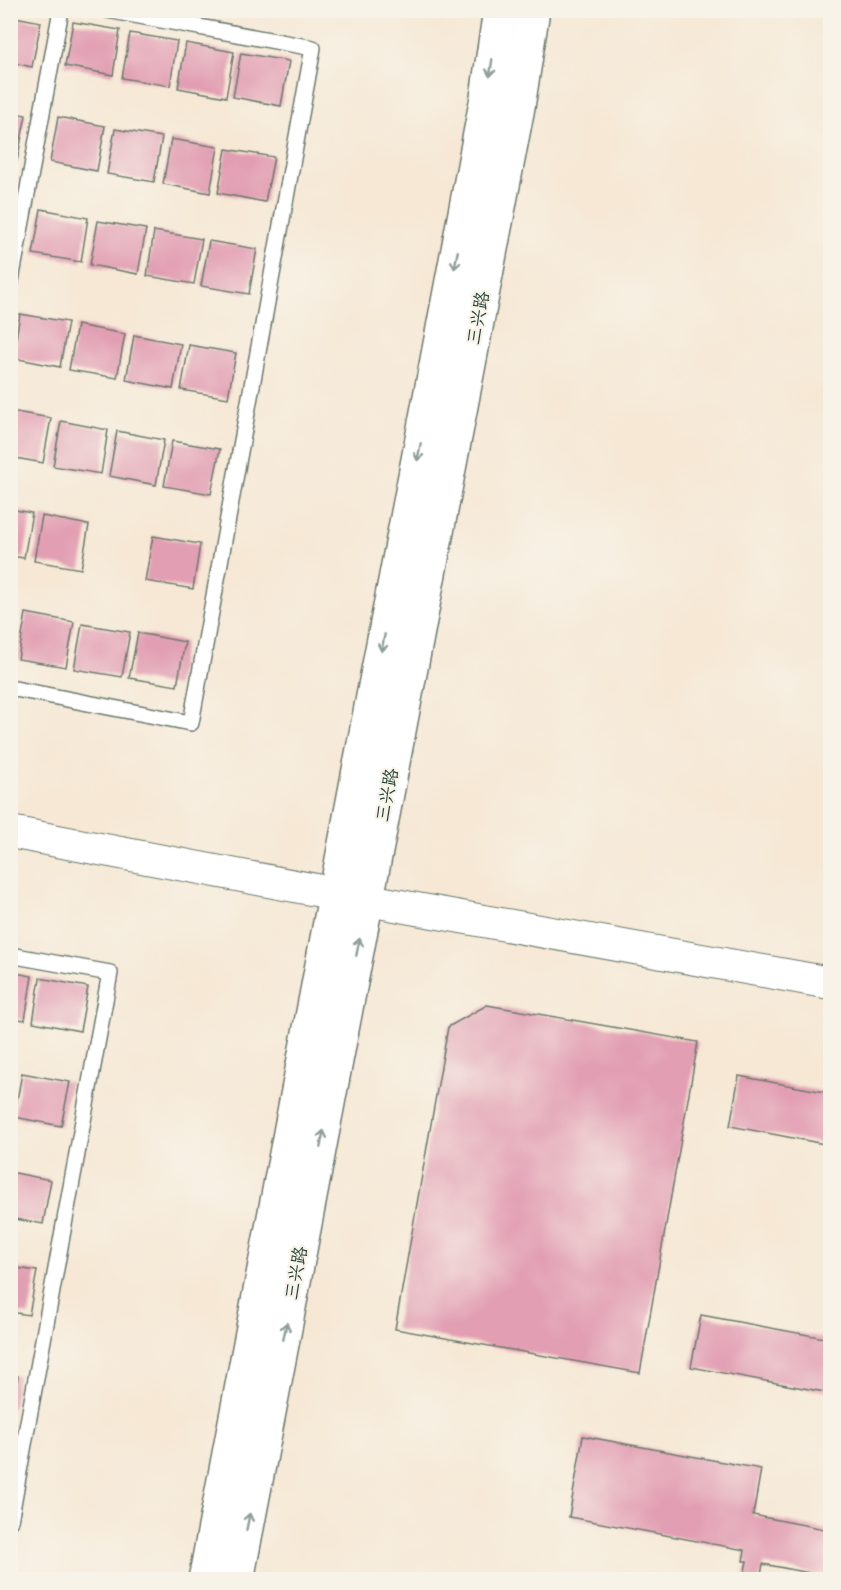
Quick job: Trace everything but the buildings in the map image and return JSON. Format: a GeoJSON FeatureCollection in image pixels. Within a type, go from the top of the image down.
{"type":"FeatureCollection","features":[{"type":"Feature","properties":{"kind":"street","name":"三兴路"},"geometry":{"type":"LineString","coordinates":[[205,1580],[487,97],[500,10]]}},
{"type":"Feature","properties":{"kind":"street","name":"三兴路"},"geometry":{"type":"LineString","coordinates":[[237,1580],[518,107],[533,10]]}},
{"type":"Feature","properties":{"kind":"street"},"geometry":{"type":"LineString","coordinates":[[10,832],[367,900],[831,983]]}},
{"type":"Feature","properties":{"kind":"lane"},"geometry":{"type":"LineString","coordinates":[[10,286],[61,10]]}},
{"type":"Feature","properties":{"kind":"lane"},"geometry":{"type":"LineString","coordinates":[[10,688],[190,723],[313,48],[107,10]]}},
{"type":"Feature","properties":{"kind":"lane"},"geometry":{"type":"LineString","coordinates":[[10,955],[110,973],[10,1521]]}}]}
